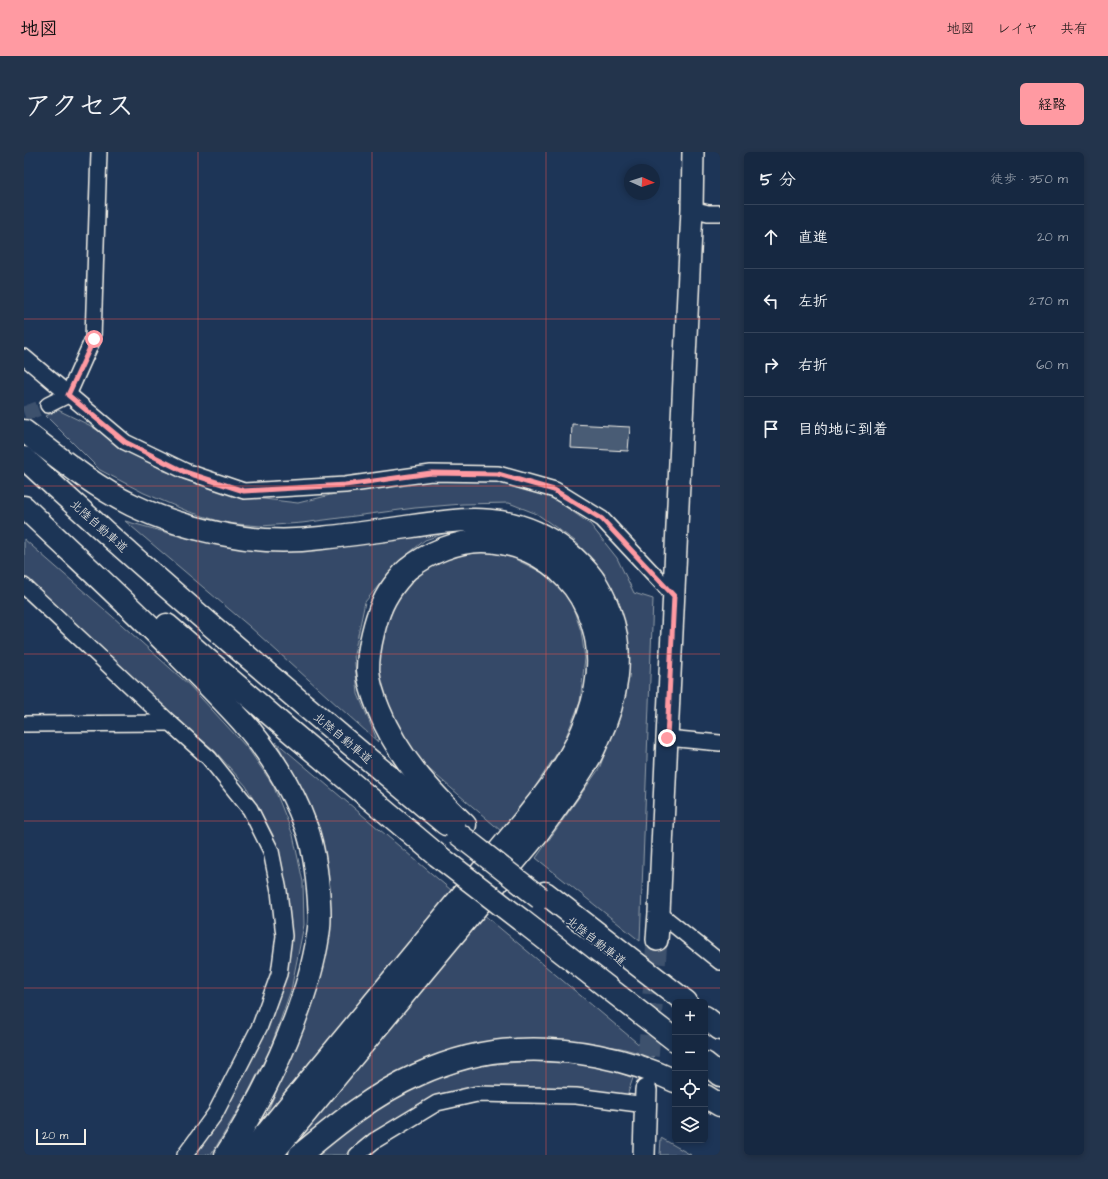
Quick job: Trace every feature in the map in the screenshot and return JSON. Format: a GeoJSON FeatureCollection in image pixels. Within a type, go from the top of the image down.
{"type":"FeatureCollection","features":[{"type":"Feature","properties":{"kind":"highway"},"geometry":{"type":"LineString","coordinates":[[24,431],[65,463],[104,489],[132,505],[196,528],[228,536],[298,540],[466,519],[518,525],[538,532],[557,544],[592,576],[604,596],[613,622],[618,646],[618,671],[613,699],[604,728],[590,758],[564,797],[536,834],[271,1155]]}},
{"type":"Feature","properties":{"kind":"highway","name":"北陸自動車道"},"geometry":{"type":"LineString","coordinates":[[24,458],[290,694],[461,829],[672,1001]]}},
{"type":"Feature","properties":{"kind":"highway"},"geometry":{"type":"LineString","coordinates":[[24,498],[166,625],[437,855],[672,1038]]}},
{"type":"Feature","properties":{"kind":"highway"},"geometry":{"type":"LineString","coordinates":[[24,507],[151,627],[243,722],[271,759],[292,793],[306,825],[314,858],[319,892],[319,928],[313,961],[304,994],[278,1062],[260,1099],[226,1155]]}},
{"type":"Feature","properties":{"kind":"highway"},"geometry":{"type":"LineString","coordinates":[[246,1155],[274,1124],[526,818],[555,780],[574,749],[587,721],[596,691],[599,663],[596,636],[587,608],[576,587],[557,568],[535,554],[511,544],[482,541],[455,544],[430,554],[407,570],[389,591],[377,616],[371,643],[368,671],[374,696],[384,724],[414,771],[461,829]]}},
{"type":"Feature","properties":{"kind":"highway"},"geometry":{"type":"LineString","coordinates":[[542,895],[682,999]]}},
{"type":"Feature","properties":{"kind":"highway"},"geometry":{"type":"LineString","coordinates":[[708,1019],[720,1029]]}},
{"type":"Feature","properties":{"kind":"highway"},"geometry":{"type":"LineString","coordinates":[[708,1028],[720,1038]]}},
{"type":"Feature","properties":{"kind":"highway"},"geometry":{"type":"LineString","coordinates":[[300,1155],[355,1112],[385,1092],[424,1072],[451,1062],[485,1054],[516,1050],[545,1050],[582,1053],[640,1067],[672,1080]]}},
{"type":"Feature","properties":{"kind":"highway"},"geometry":{"type":"LineString","coordinates":[[708,1065],[720,1075]]}},
{"type":"Feature","properties":{"kind":"highway"},"geometry":{"type":"LineString","coordinates":[[708,1098],[720,1105]]}},
{"type":"Feature","properties":{"kind":"street"},"geometry":{"type":"LineString","coordinates":[[48,405],[68,395],[94,339],[99,152]]}},
{"type":"Feature","properties":{"kind":"street"},"geometry":{"type":"LineString","coordinates":[[657,940],[692,209],[693,152]]}},
{"type":"Feature","properties":{"kind":"street"},"geometry":{"type":"LineString","coordinates":[[692,209],[708,213],[720,213]]}},
{"type":"Feature","properties":{"kind":"street"},"geometry":{"type":"LineString","coordinates":[[24,357],[125,442],[185,472],[244,491],[345,485],[431,473],[498,474],[554,490],[602,519],[674,596]]}},
{"type":"Feature","properties":{"kind":"street"},"geometry":{"type":"LineString","coordinates":[[24,586],[209,758],[250,809],[271,852],[279,890],[284,936],[279,974],[260,1026],[215,1114],[185,1155]]}},
{"type":"Feature","properties":{"kind":"street"},"geometry":{"type":"LineString","coordinates":[[24,724],[170,723]]}},
{"type":"Feature","properties":{"kind":"street"},"geometry":{"type":"LineString","coordinates":[[667,738],[720,743]]}},
{"type":"Feature","properties":{"kind":"street"},"geometry":{"type":"LineString","coordinates":[[659,913],[720,962]]}},
{"type":"Feature","properties":{"kind":"street"},"geometry":{"type":"LineString","coordinates":[[357,1155],[374,1141],[437,1103],[477,1094],[646,1097],[644,1155]]}},
{"type":"Feature","properties":{"kind":"shaded area"},"geometry":{"type":"Polygon","coordinates":[[[58,410],[89,425],[164,471],[238,496],[298,503],[413,477],[520,483],[559,502],[590,524],[617,558],[634,593],[653,599],[640,941],[536,858],[599,769],[615,726],[626,658],[621,610],[604,573],[575,541],[537,514],[509,503],[462,504],[415,508],[302,523],[261,526],[225,523],[187,511],[144,493],[100,470],[46,416],[58,410]]]}},
{"type":"Feature","properties":{"kind":"shaded area"},"geometry":{"type":"Polygon","coordinates":[[[125,521],[193,540],[263,549],[458,529],[425,540],[397,563],[365,602],[354,654],[358,694],[378,742],[249,626],[125,521]]]}},
{"type":"Feature","properties":{"kind":"shaded area"},"geometry":{"type":"Polygon","coordinates":[[[24,539],[189,685],[249,750],[273,785],[293,835],[303,882],[304,925],[291,990],[270,1049],[246,1097],[211,1155],[193,1155],[205,1138],[261,1042],[279,961],[284,895],[273,835],[246,786],[214,750],[164,708],[24,579],[24,539]]]}},
{"type":"Feature","properties":{"kind":"shaded area"},"geometry":{"type":"Polygon","coordinates":[[[482,550],[513,558],[545,574],[569,596],[581,631],[585,658],[580,702],[563,744],[531,793],[501,831],[423,764],[393,721],[375,671],[379,632],[395,598],[416,577],[448,555],[482,550]]]}},
{"type":"Feature","properties":{"kind":"shaded area"},"geometry":{"type":"Polygon","coordinates":[[[276,742],[451,890],[266,1115],[299,1039],[321,969],[331,908],[323,847],[300,784],[276,742]]]}},
{"type":"Feature","properties":{"kind":"shaded area"},"geometry":{"type":"Polygon","coordinates":[[[483,914],[654,1057],[621,1048],[559,1039],[509,1040],[336,1114],[291,1147],[483,914]]]}},
{"type":"Feature","properties":{"kind":"shaded area"},"geometry":{"type":"Polygon","coordinates":[[[529,1061],[605,1067],[633,1078],[626,1099],[480,1087],[378,1130],[345,1155],[317,1155],[362,1117],[424,1083],[476,1066],[529,1061]]]}},
{"type":"Feature","properties":{"kind":"shaded area"},"geometry":{"type":"Polygon","coordinates":[[[661,1138],[691,1155],[660,1155],[661,1138]]]}},
{"type":"Feature","properties":{"kind":"building"},"geometry":{"type":"Polygon","coordinates":[[[572,424],[630,427],[628,451],[571,448],[572,424]]]}},
{"type":"Feature","properties":{"kind":"tunnel"},"geometry":{"type":"LineString","coordinates":[[24,414],[48,405]]}},
{"type":"Feature","properties":{"kind":"tunnel"},"geometry":{"type":"LineString","coordinates":[[646,1087],[657,940]]}},
{"type":"Feature","properties":{"kind":"route"},"geometry":{"type":"LineString","coordinates":[[94,339],[68,395],[125,442],[185,472],[244,491],[345,485],[431,473],[498,474],[554,490],[602,519],[674,596],[667,738]]}}]}
